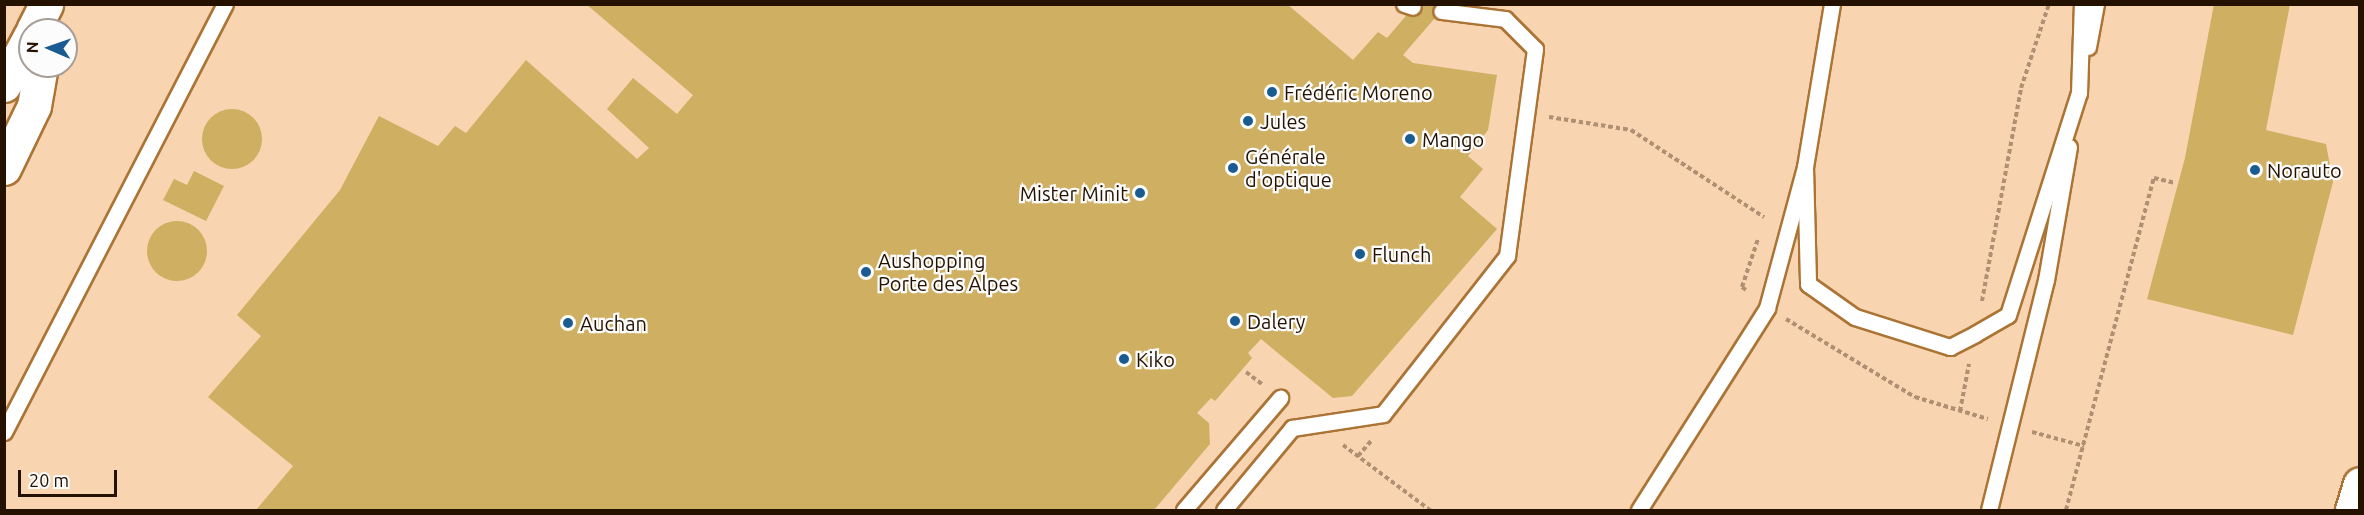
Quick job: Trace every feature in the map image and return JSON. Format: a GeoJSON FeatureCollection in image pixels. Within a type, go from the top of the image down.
{"type":"FeatureCollection","features":[{"type":"Feature","properties":{"kind":"main road"},"geometry":{"type":"LineString","coordinates":[[40,18],[49,4]]}},
{"type":"Feature","properties":{"kind":"main road"},"geometry":{"type":"LineString","coordinates":[[4,85],[18,59]]}},
{"type":"Feature","properties":{"kind":"main road"},"geometry":{"type":"LineString","coordinates":[[4,168],[34,106],[39,78]]}},
{"type":"Feature","properties":{"kind":"main road"},"geometry":{"type":"LineString","coordinates":[[2352,510],[2360,484]]}},
{"type":"Feature","properties":{"kind":"lane"},"geometry":{"type":"LineString","coordinates":[[4,432],[225,4]]}},
{"type":"Feature","properties":{"kind":"lane"},"geometry":{"type":"LineString","coordinates":[[1639,510],[1767,308],[1805,167],[1832,4]]}},
{"type":"Feature","properties":{"kind":"lane"},"geometry":{"type":"LineString","coordinates":[[1805,167],[1808,284],[1855,317],[1950,347],[2008,315],[2079,93],[2082,4]]}},
{"type":"Feature","properties":{"kind":"lane"},"geometry":{"type":"LineString","coordinates":[[1989,510],[2046,280],[2096,4]]}},
{"type":"Feature","properties":{"kind":"lane"},"geometry":{"type":"LineString","coordinates":[[1224,510],[1292,428],[1383,414],[1507,256],[1535,49],[1505,19],[1441,10]]}},
{"type":"Feature","properties":{"kind":"lane"},"geometry":{"type":"LineString","coordinates":[[1184,510],[1280,398]]}},
{"type":"Feature","properties":{"kind":"path"},"geometry":{"type":"LineString","coordinates":[[1960,411],[2021,88],[2049,4]]}},
{"type":"Feature","properties":{"kind":"path"},"geometry":{"type":"LineString","coordinates":[[2066,510],[2154,178],[2175,183]]}},
{"type":"Feature","properties":{"kind":"building","name":"Aushopping Porte des Alpes"},"geometry":{"type":"Polygon","coordinates":[[[586,4],[1287,4],[1353,60],[1378,32],[1387,38],[1416,4],[1447,4],[1403,55],[1413,63],[1497,75],[1488,130],[1468,156],[1483,169],[1460,197],[1497,229],[1352,396],[1333,398],[1261,339],[1248,353],[1252,358],[1215,401],[1211,398],[1197,413],[1209,423],[1210,444],[1154,510],[256,510],[293,466],[208,397],[261,336],[237,315],[340,190],[379,116],[438,146],[455,126],[466,133],[526,60],[637,159],[649,148],[607,109],[633,78],[677,114],[693,95],[586,4]]]}},
{"type":"Feature","properties":{"kind":"building","name":"Norauto"},"geometry":{"type":"Polygon","coordinates":[[[2214,4],[2290,4],[2266,130],[2326,144],[2333,182],[2293,335],[2147,299],[2185,158],[2214,4]]]}},
{"type":"Feature","properties":{"kind":"building"},"geometry":{"type":"Polygon","coordinates":[[[226,109],[238,109],[249,114],[257,122],[262,139],[260,151],[249,164],[238,169],[226,169],[215,164],[207,156],[202,145],[202,133],[207,122],[215,114],[226,109]]]}},
{"type":"Feature","properties":{"kind":"building"},"geometry":{"type":"Polygon","coordinates":[[[194,171],[224,186],[206,221],[163,200],[174,179],[187,185],[194,171]]]}},
{"type":"Feature","properties":{"kind":"building"},"geometry":{"type":"Polygon","coordinates":[[[171,221],[183,221],[194,226],[202,234],[207,251],[205,263],[194,276],[183,281],[171,281],[160,276],[152,268],[147,257],[147,245],[152,234],[160,226],[171,221]]]}},
{"type":"Feature","properties":{"kind":"place","name":"Frédéric Moreno"},"geometry":{"type":"Point","coordinates":[1272,92]}},
{"type":"Feature","properties":{"kind":"place","name":"Jules"},"geometry":{"type":"Point","coordinates":[1248,121]}},
{"type":"Feature","properties":{"kind":"place","name":"Mango"},"geometry":{"type":"Point","coordinates":[1410,139]}},
{"type":"Feature","properties":{"kind":"place","name":"Générale d'optique"},"geometry":{"type":"Point","coordinates":[1233,168]}},
{"type":"Feature","properties":{"kind":"place","name":"Norauto"},"geometry":{"type":"Point","coordinates":[2255,170]}},
{"type":"Feature","properties":{"kind":"place","name":"Mister Minit"},"geometry":{"type":"Point","coordinates":[1140,193]}},
{"type":"Feature","properties":{"kind":"place","name":"Flunch"},"geometry":{"type":"Point","coordinates":[1360,254]}},
{"type":"Feature","properties":{"kind":"place","name":"Aushopping Porte des Alpes"},"geometry":{"type":"Point","coordinates":[866,272]}},
{"type":"Feature","properties":{"kind":"place","name":"Dalery"},"geometry":{"type":"Point","coordinates":[1235,321]}},
{"type":"Feature","properties":{"kind":"place","name":"Auchan"},"geometry":{"type":"Point","coordinates":[568,323]}},
{"type":"Feature","properties":{"kind":"place","name":"Kiko"},"geometry":{"type":"Point","coordinates":[1124,359]}}]}
